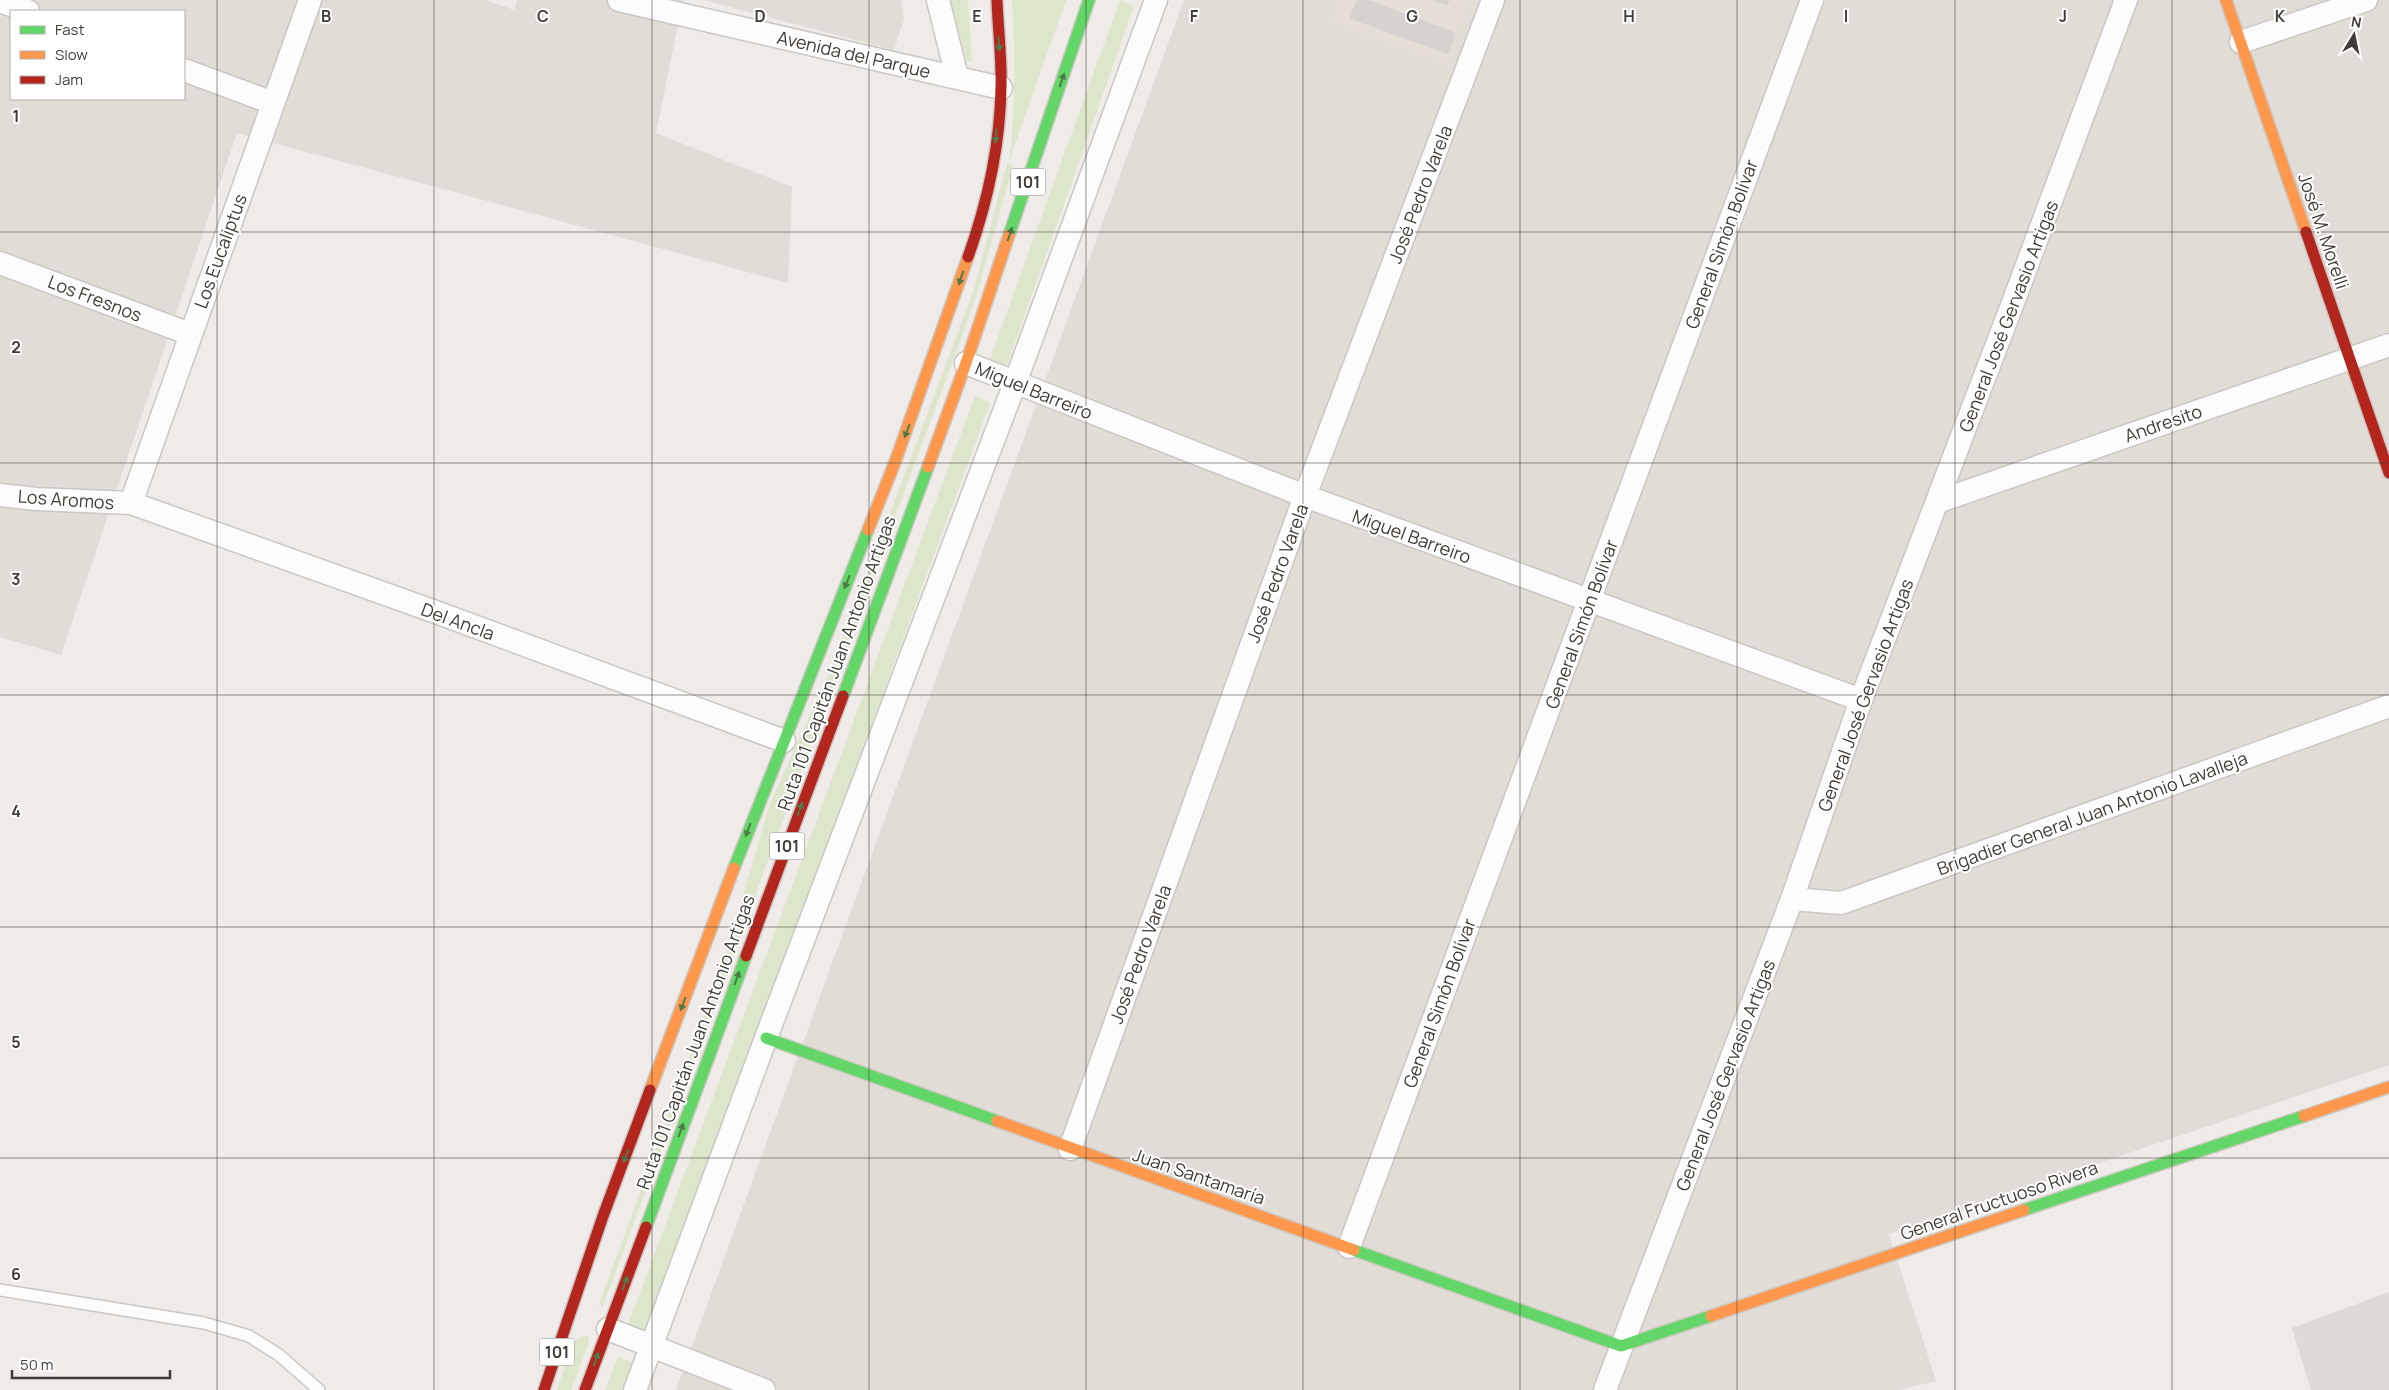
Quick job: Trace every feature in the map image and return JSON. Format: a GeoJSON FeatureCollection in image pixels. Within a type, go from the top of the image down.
{"type":"FeatureCollection","features":[{"type":"Feature","properties":{"kind":"main road","name":"Ruta 101 Capitán Juan Antonio Artigas"},"geometry":{"type":"LineString","coordinates":[[544,1390],[607,1207],[740,850],[920,395],[977,232],[995,154],[1001,88],[997,0]]}},
{"type":"Feature","properties":{"kind":"main road","name":"Ruta 101 Capitán Juan Antonio Artigas"},"geometry":{"type":"LineString","coordinates":[[585,1390],[966,363],[1089,0]]}},
{"type":"Feature","properties":{"kind":"main road","name":"José M. Morelli"},"geometry":{"type":"LineString","coordinates":[[2226,0],[2389,473]]}},
{"type":"Feature","properties":{"kind":"main road","name":"Juan Santamaría"},"geometry":{"type":"LineString","coordinates":[[766,1038],[1621,1346]]}},
{"type":"Feature","properties":{"kind":"main road","name":"General Fructuoso Rivera"},"geometry":{"type":"LineString","coordinates":[[1621,1346],[2389,1087]]}},
{"type":"Feature","properties":{"kind":"street","name":"Los Eucaliptus"},"geometry":{"type":"LineString","coordinates":[[131,504],[310,0]]}},
{"type":"Feature","properties":{"kind":"street","name":"Avenida del Parque"},"geometry":{"type":"LineString","coordinates":[[618,0],[1001,88]]}},
{"type":"Feature","properties":{"kind":"street"},"geometry":{"type":"LineString","coordinates":[[938,0],[957,77]]}},
{"type":"Feature","properties":{"kind":"street"},"geometry":{"type":"LineString","coordinates":[[635,1390],[766,1038],[1015,383],[1156,0]]}},
{"type":"Feature","properties":{"kind":"street","name":"José Pedro Varela"},"geometry":{"type":"LineString","coordinates":[[1070,1149],[1304,496],[1493,0]]}},
{"type":"Feature","properties":{"kind":"street","name":"General Simón Bolívar"},"geometry":{"type":"LineString","coordinates":[[1349,1247],[1812,0]]}},
{"type":"Feature","properties":{"kind":"street","name":"General José Gervasio Artigas"},"geometry":{"type":"LineString","coordinates":[[1606,1390],[1621,1346],[1792,899],[1861,700],[2126,0]]}},
{"type":"Feature","properties":{"kind":"street"},"geometry":{"type":"LineString","coordinates":[[2241,42],[2366,0]]}},
{"type":"Feature","properties":{"kind":"street"},"geometry":{"type":"LineString","coordinates":[[0,1],[25,10]]}},
{"type":"Feature","properties":{"kind":"street"},"geometry":{"type":"LineString","coordinates":[[185,70],[273,103]]}},
{"type":"Feature","properties":{"kind":"street","name":"Los Fresnos"},"geometry":{"type":"LineString","coordinates":[[0,263],[190,334]]}},
{"type":"Feature","properties":{"kind":"street","name":"Andresito"},"geometry":{"type":"LineString","coordinates":[[1937,502],[2389,345]]}},
{"type":"Feature","properties":{"kind":"street","name":"Miguel Barreiro"},"geometry":{"type":"LineString","coordinates":[[966,363],[1304,496],[1861,700]]}},
{"type":"Feature","properties":{"kind":"street","name":"Los Aromos"},"geometry":{"type":"LineString","coordinates":[[0,495],[36,499],[131,504]]}},
{"type":"Feature","properties":{"kind":"street","name":"Del Ancla"},"geometry":{"type":"LineString","coordinates":[[131,504],[433,611],[784,742]]}},
{"type":"Feature","properties":{"kind":"street","name":"Brigadier General Juan Antonio Lavalleja"},"geometry":{"type":"LineString","coordinates":[[1792,899],[1841,903],[2389,706]]}},
{"type":"Feature","properties":{"kind":"street"},"geometry":{"type":"LineString","coordinates":[[608,1328],[764,1390]]}},
{"type":"Feature","properties":{"kind":"lane"},"geometry":{"type":"LineString","coordinates":[[0,1290],[204,1323],[249,1336],[280,1355],[319,1390]]}},
{"type":"Feature","properties":{"kind":"shaded area"},"geometry":{"type":"Polygon","coordinates":[[[0,0],[485,0],[514,10],[517,0],[683,0],[656,133],[792,187],[788,283],[237,133],[61,655],[0,637],[0,0]]]}},
{"type":"Feature","properties":{"kind":"shaded area"},"geometry":{"type":"Polygon","coordinates":[[[703,0],[901,0],[904,19],[894,50],[703,0]]]}},
{"type":"Feature","properties":{"kind":"shaded area"},"geometry":{"type":"Polygon","coordinates":[[[1184,0],[2389,0],[2389,1065],[1889,1234],[1936,1381],[1898,1390],[676,1390],[1184,0]]]}},
{"type":"Feature","properties":{"kind":"shaded area"},"geometry":{"type":"Polygon","coordinates":[[[1339,0],[1468,0],[1444,64],[1330,22],[1339,0]]]}},
{"type":"Feature","properties":{"kind":"shaded area"},"geometry":{"type":"Polygon","coordinates":[[[2389,1292],[2389,1390],[2311,1390],[2292,1328],[2389,1292]]]}},
{"type":"Feature","properties":{"kind":"green space"},"geometry":{"type":"Polygon","coordinates":[[[950,0],[968,0],[972,61],[967,61],[950,0]]]}},
{"type":"Feature","properties":{"kind":"green space"},"geometry":{"type":"Polygon","coordinates":[[[1012,0],[1066,0],[1009,161],[1013,121],[1014,80],[1012,0]]]}},
{"type":"Feature","properties":{"kind":"green space"},"geometry":{"type":"Polygon","coordinates":[[[1120,0],[1134,6],[1007,365],[990,359],[1120,0]]]}},
{"type":"Feature","properties":{"kind":"green space"},"geometry":{"type":"Polygon","coordinates":[[[1007,163],[1013,166],[978,290],[958,347],[603,1306],[599,1305],[719,976],[770,804],[835,660],[974,289],[1007,163]]]}},
{"type":"Feature","properties":{"kind":"green space"},"geometry":{"type":"Polygon","coordinates":[[[975,396],[990,403],[647,1333],[628,1325],[975,396]]]}},
{"type":"Feature","properties":{"kind":"green space"},"geometry":{"type":"Polygon","coordinates":[[[584,1336],[588,1337],[589,1342],[571,1390],[557,1390],[573,1342],[584,1336]]]}},
{"type":"Feature","properties":{"kind":"green space"},"geometry":{"type":"Polygon","coordinates":[[[618,1357],[633,1363],[623,1390],[605,1390],[618,1357]]]}},
{"type":"Feature","properties":{"kind":"building"},"geometry":{"type":"Polygon","coordinates":[[[1357,0],[1367,0],[1455,33],[1448,54],[1350,18],[1357,0]]]}},
{"type":"Feature","properties":{"kind":"building"},"geometry":{"type":"Polygon","coordinates":[[[1433,0],[1449,0],[1447,5],[1433,0]]]}},
{"type":"Feature","properties":{"kind":"traffic: fast"},"geometry":{"type":"LineString","coordinates":[[1009,235],[1089,0]]}},
{"type":"Feature","properties":{"kind":"traffic: fast"},"geometry":{"type":"LineString","coordinates":[[843,696],[928,467]]}},
{"type":"Feature","properties":{"kind":"traffic: fast"},"geometry":{"type":"LineString","coordinates":[[734,868],[868,530]]}},
{"type":"Feature","properties":{"kind":"traffic: fast"},"geometry":{"type":"LineString","coordinates":[[646,1227],[746,956]]}},
{"type":"Feature","properties":{"kind":"traffic: fast"},"geometry":{"type":"LineString","coordinates":[[766,1038],[997,1121]]}},
{"type":"Feature","properties":{"kind":"traffic: fast"},"geometry":{"type":"LineString","coordinates":[[2024,1210],[2304,1116]]}},
{"type":"Feature","properties":{"kind":"traffic: fast"},"geometry":{"type":"LineString","coordinates":[[1354,1250],[1621,1346],[1711,1316]]}},
{"type":"Feature","properties":{"kind":"traffic: slow"},"geometry":{"type":"LineString","coordinates":[[2226,0],[2306,232]]}},
{"type":"Feature","properties":{"kind":"traffic: slow"},"geometry":{"type":"LineString","coordinates":[[928,467],[966,363],[1009,235]]}},
{"type":"Feature","properties":{"kind":"traffic: slow"},"geometry":{"type":"LineString","coordinates":[[868,530],[895,462],[968,257]]}},
{"type":"Feature","properties":{"kind":"traffic: slow"},"geometry":{"type":"LineString","coordinates":[[650,1090],[734,868]]}},
{"type":"Feature","properties":{"kind":"traffic: slow"},"geometry":{"type":"LineString","coordinates":[[2304,1116],[2389,1087]]}},
{"type":"Feature","properties":{"kind":"traffic: slow"},"geometry":{"type":"LineString","coordinates":[[997,1121],[1354,1250]]}},
{"type":"Feature","properties":{"kind":"traffic: slow"},"geometry":{"type":"LineString","coordinates":[[1711,1316],[2024,1210]]}},
{"type":"Feature","properties":{"kind":"traffic: jam"},"geometry":{"type":"LineString","coordinates":[[968,257],[987,195],[998,131],[1001,77],[997,0]]}},
{"type":"Feature","properties":{"kind":"traffic: jam"},"geometry":{"type":"LineString","coordinates":[[2306,232],[2389,473]]}},
{"type":"Feature","properties":{"kind":"traffic: jam"},"geometry":{"type":"LineString","coordinates":[[746,956],[843,696]]}},
{"type":"Feature","properties":{"kind":"traffic: jam"},"geometry":{"type":"LineString","coordinates":[[544,1390],[603,1216],[650,1090]]}},
{"type":"Feature","properties":{"kind":"traffic: jam"},"geometry":{"type":"LineString","coordinates":[[585,1390],[646,1227]]}}]}
